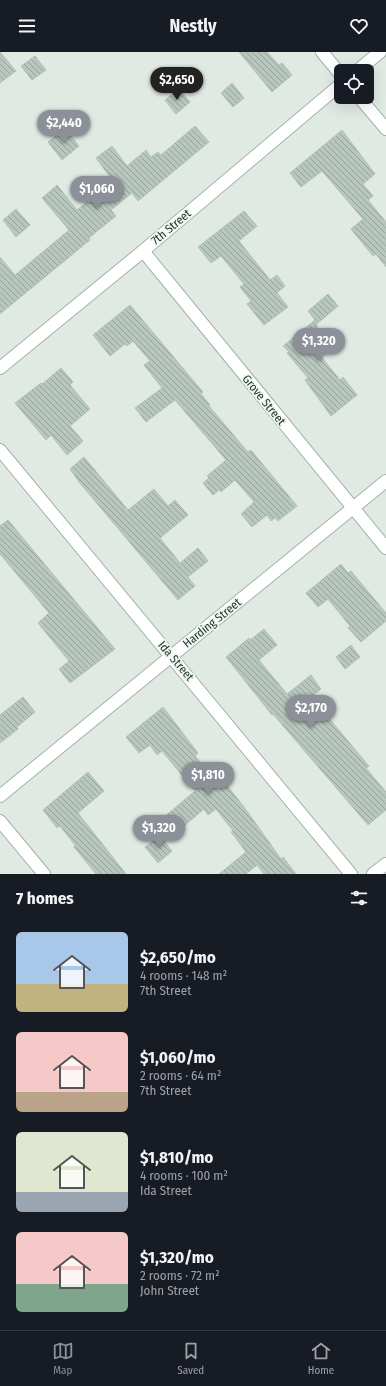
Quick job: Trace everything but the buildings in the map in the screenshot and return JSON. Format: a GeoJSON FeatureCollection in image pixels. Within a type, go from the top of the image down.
{"type":"FeatureCollection","features":[{"type":"Feature","properties":{"kind":"street"},"geometry":{"type":"LineString","coordinates":[[322,52],[334,67]]}},
{"type":"Feature","properties":{"kind":"street"},"geometry":{"type":"LineString","coordinates":[[365,64],[380,52]]}},
{"type":"Feature","properties":{"kind":"street","name":"7th Street"},"geometry":{"type":"LineString","coordinates":[[0,368],[143,251],[334,90]]}},
{"type":"Feature","properties":{"kind":"street"},"geometry":{"type":"LineString","coordinates":[[365,104],[386,129]]}},
{"type":"Feature","properties":{"kind":"street","name":"Grove Street"},"geometry":{"type":"LineString","coordinates":[[143,251],[386,548]]}},
{"type":"Feature","properties":{"kind":"street","name":"Ida Street"},"geometry":{"type":"LineString","coordinates":[[0,450],[351,874]]}},
{"type":"Feature","properties":{"kind":"street","name":"Harding Street"},"geometry":{"type":"LineString","coordinates":[[0,796],[386,481]]}},
{"type":"Feature","properties":{"kind":"street"},"geometry":{"type":"LineString","coordinates":[[0,821],[44,874]]}},
{"type":"Feature","properties":{"kind":"street"},"geometry":{"type":"LineString","coordinates":[[373,874],[386,864]]}}]}
